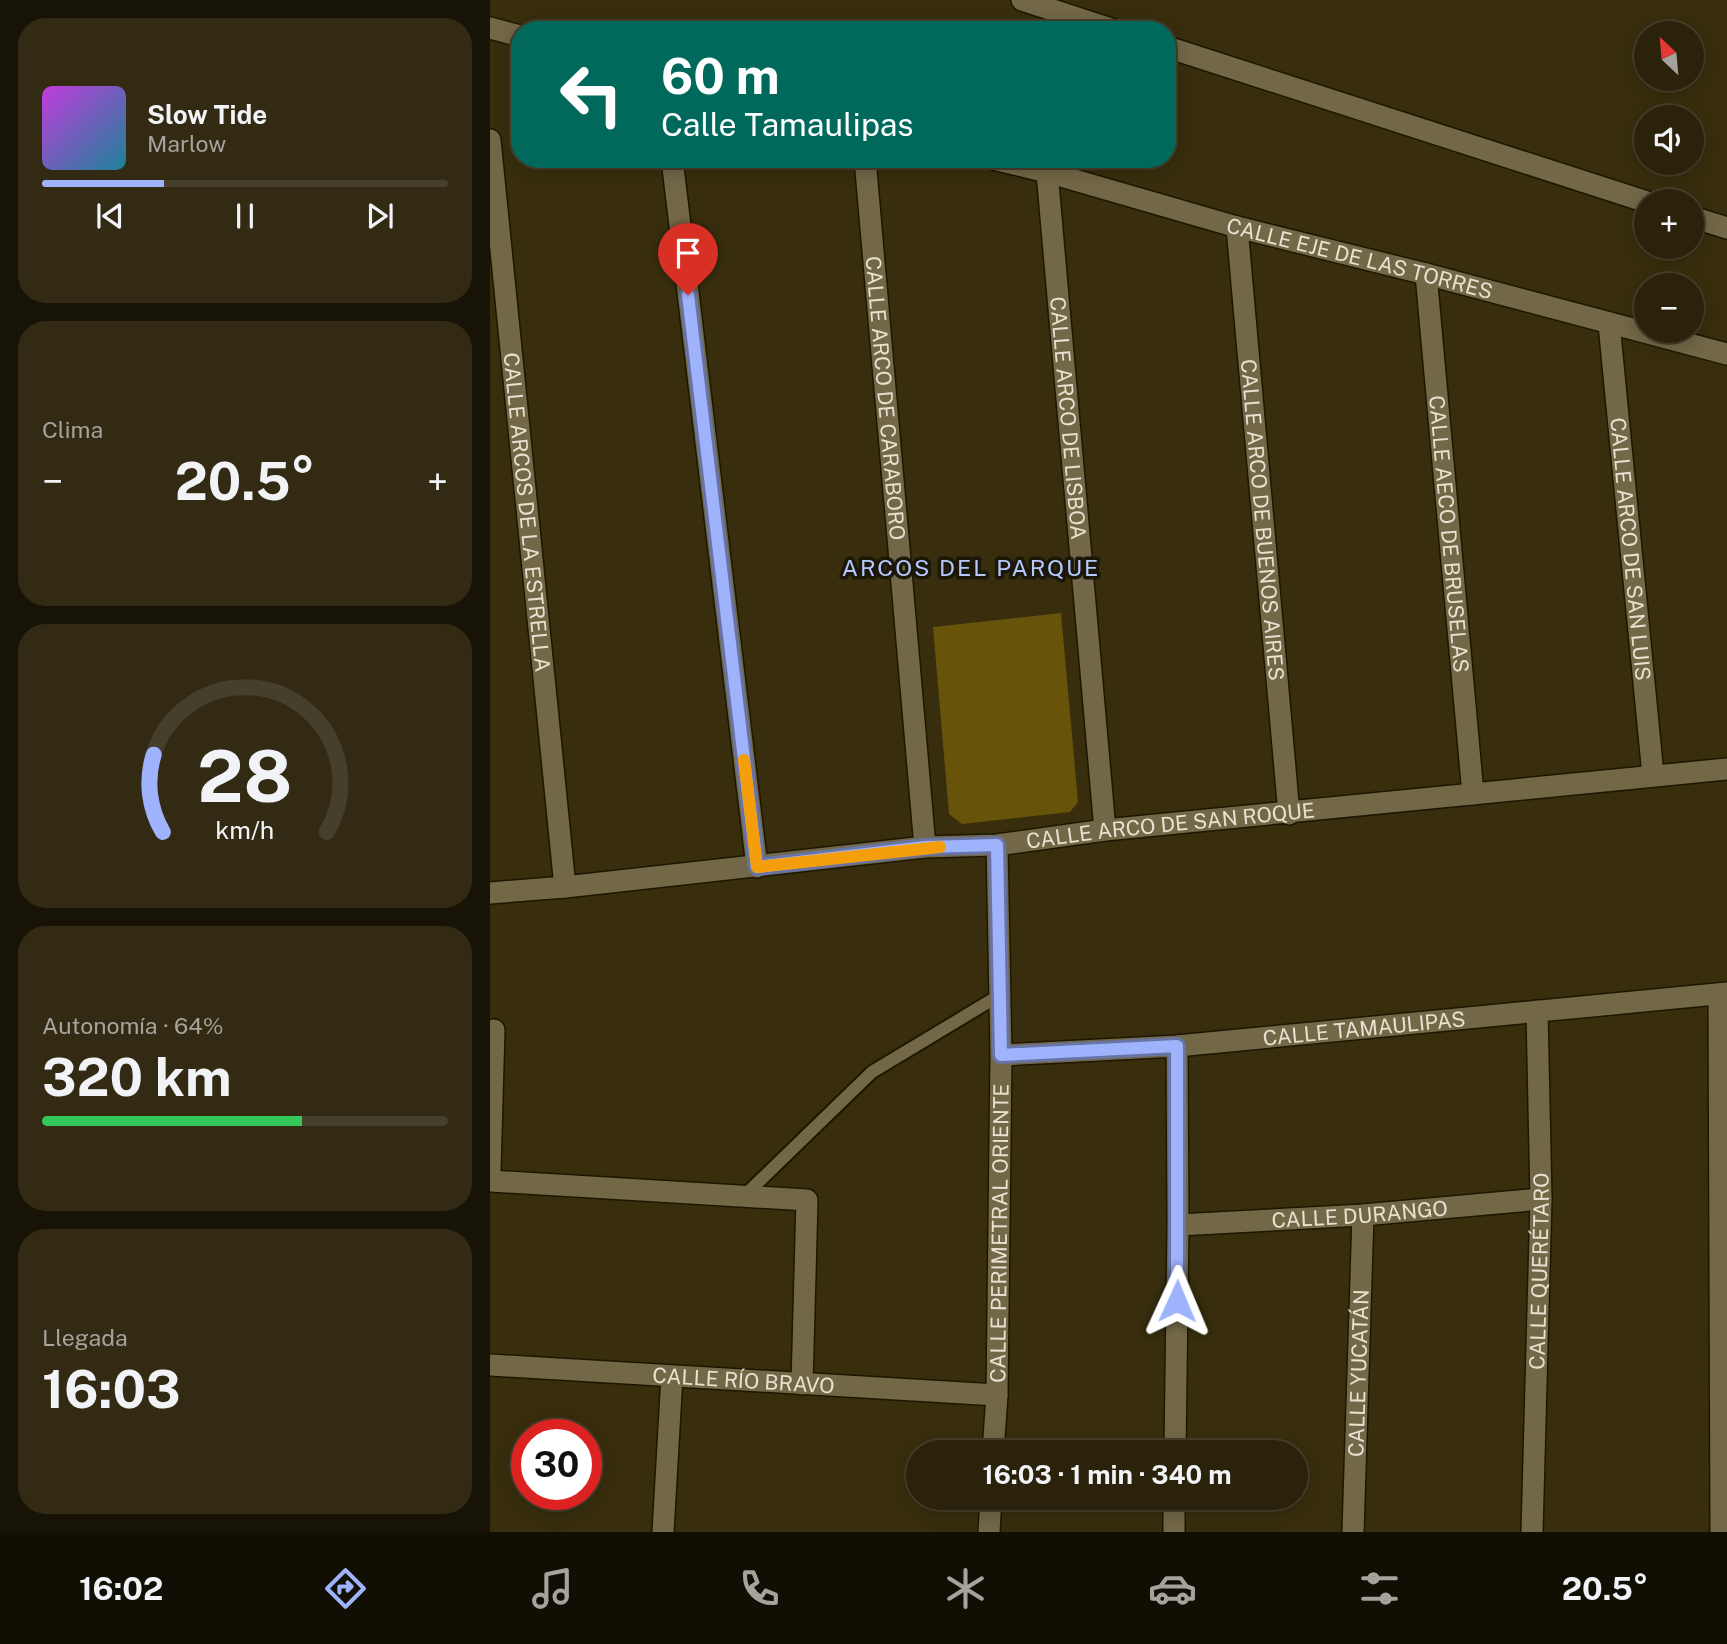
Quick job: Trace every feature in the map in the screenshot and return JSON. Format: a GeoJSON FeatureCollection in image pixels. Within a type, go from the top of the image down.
{"type":"FeatureCollection","features":[{"type":"Feature","properties":{"kind":"street"},"geometry":{"type":"LineString","coordinates":[[1022,0],[1086,21]]}},
{"type":"Feature","properties":{"kind":"street"},"geometry":{"type":"LineString","coordinates":[[490,28],[511,34]]}},
{"type":"Feature","properties":{"kind":"street"},"geometry":{"type":"LineString","coordinates":[[1176,50],[1634,198]]}},
{"type":"Feature","properties":{"kind":"street","name":"CALLE ARCOS DE LA ESTRELLA"},"geometry":{"type":"LineString","coordinates":[[490,139],[565,887]]}},
{"type":"Feature","properties":{"kind":"street"},"geometry":{"type":"LineString","coordinates":[[673,168],[757,867]]}},
{"type":"Feature","properties":{"kind":"street","name":"CALLE ARCO DE CARABORO"},"geometry":{"type":"LineString","coordinates":[[865,168],[925,847]]}},
{"type":"Feature","properties":{"kind":"street","name":"CALLE EJE DE LAS TORRES"},"geometry":{"type":"LineString","coordinates":[[1030,168],[1237,227],[1727,354]]}},
{"type":"Feature","properties":{"kind":"street","name":"CALLE ARCO DE LISBOA"},"geometry":{"type":"LineString","coordinates":[[1047,172],[1105,831]]}},
{"type":"Feature","properties":{"kind":"street"},"geometry":{"type":"LineString","coordinates":[[1704,221],[1727,228]]}},
{"type":"Feature","properties":{"kind":"street","name":"CALLE ARCO DE BUENOS AIRES"},"geometry":{"type":"LineString","coordinates":[[1237,227],[1289,814]]}},
{"type":"Feature","properties":{"kind":"street","name":"CALLE AECO DE BRUSELAS"},"geometry":{"type":"LineString","coordinates":[[1426,274],[1473,794]]}},
{"type":"Feature","properties":{"kind":"street","name":"CALLE ARCO DE SAN LUIS"},"geometry":{"type":"LineString","coordinates":[[1609,324],[1653,775]]}},
{"type":"Feature","properties":{"kind":"street","name":"CALLE ARCO DE SAN ROQUE"},"geometry":{"type":"LineString","coordinates":[[490,893],[757,867],[925,847],[997,845],[1105,831],[1727,769]]}},
{"type":"Feature","properties":{"kind":"street","name":"CALLE PERIMETRAL ORIENTE"},"geometry":{"type":"LineString","coordinates":[[994,1440],[997,1395],[1001,1055],[997,845]]}},
{"type":"Feature","properties":{"kind":"street"},"geometry":{"type":"LineString","coordinates":[[1721,1532],[1723,993]]}},
{"type":"Feature","properties":{"kind":"street","name":"CALLE TAMAULIPAS"},"geometry":{"type":"LineString","coordinates":[[1001,1055],[1177,1046],[1723,993]]}},
{"type":"Feature","properties":{"kind":"street","name":"CALLE QUERÉTARO"},"geometry":{"type":"LineString","coordinates":[[1532,1532],[1541,1199],[1537,1011]]}},
{"type":"Feature","properties":{"kind":"street"},"geometry":{"type":"LineString","coordinates":[[490,1170],[494,1030]]}},
{"type":"Feature","properties":{"kind":"street"},"geometry":{"type":"LineString","coordinates":[[1175,1440],[1177,1046]]}},
{"type":"Feature","properties":{"kind":"street"},"geometry":{"type":"LineString","coordinates":[[490,1181],[807,1200],[802,1384]]}},
{"type":"Feature","properties":{"kind":"street","name":"CALLE DURANGO"},"geometry":{"type":"LineString","coordinates":[[1178,1225],[1363,1215],[1541,1199]]}},
{"type":"Feature","properties":{"kind":"street","name":"CALLE YUCATÁN"},"geometry":{"type":"LineString","coordinates":[[1353,1532],[1363,1215]]}},
{"type":"Feature","properties":{"kind":"street","name":"CALLE RÍO BRAVO"},"geometry":{"type":"LineString","coordinates":[[490,1366],[997,1395]]}},
{"type":"Feature","properties":{"kind":"street"},"geometry":{"type":"LineString","coordinates":[[663,1532],[671,1376]]}},
{"type":"Feature","properties":{"kind":"street"},"geometry":{"type":"LineString","coordinates":[[989,1532],[990,1510]]}},
{"type":"Feature","properties":{"kind":"street"},"geometry":{"type":"LineString","coordinates":[[1174,1510],[1174,1532]]}},
{"type":"Feature","properties":{"kind":"lane"},"geometry":{"type":"LineString","coordinates":[[744,1196],[872,1072],[1000,995]]}},
{"type":"Feature","properties":{"kind":"shaded area"},"geometry":{"type":"Polygon","coordinates":[[[1061,613],[1078,802],[1070,812],[962,824],[949,814],[933,627],[1061,613]]]}},
{"type":"Feature","properties":{"kind":"slow traffic"},"geometry":{"type":"LineString","coordinates":[[744,760],[757,867],[940,847]]}},
{"type":"Feature","properties":{"kind":"district","name":"ARCOS DEL PARQUE"},"geometry":{"type":"Point","coordinates":[971,567]}},
{"type":"Feature","properties":{"kind":"route"},"geometry":{"type":"LineString","coordinates":[[688,295],[757,867],[925,847],[997,845],[1001,1055],[1177,1046],[1177,1301]]}}]}
